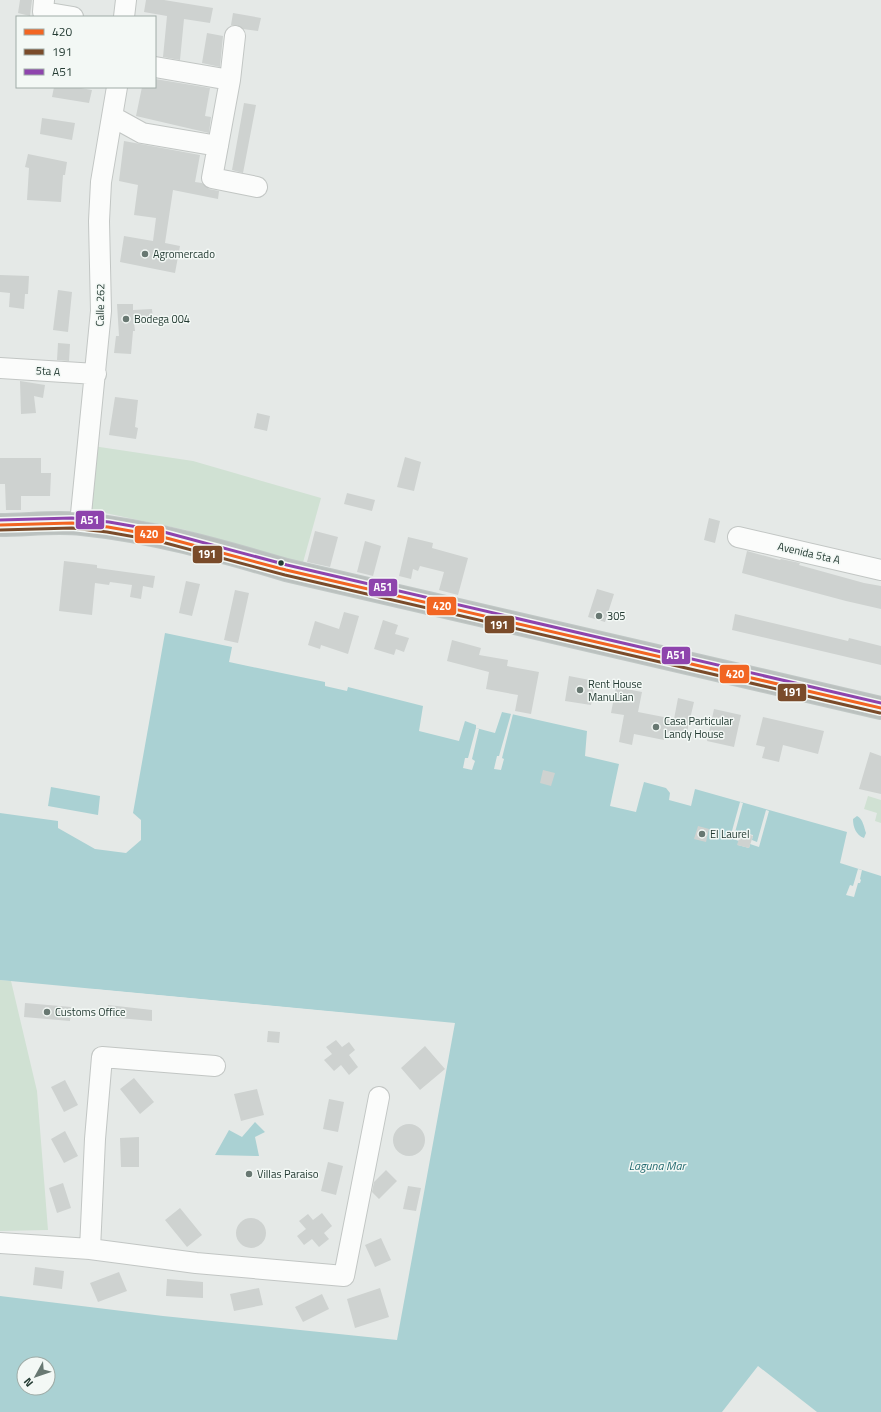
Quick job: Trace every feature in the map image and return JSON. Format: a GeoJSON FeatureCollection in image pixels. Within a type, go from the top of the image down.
{"type":"FeatureCollection","features":[{"type":"Feature","properties":{"kind":"highway"},"geometry":{"type":"LineString","coordinates":[[0,525],[80,524],[126,530],[215,550],[286,570],[881,708]]}},
{"type":"Feature","properties":{"kind":"street"},"geometry":{"type":"LineString","coordinates":[[44,0],[43,12],[67,16]]}},
{"type":"Feature","properties":{"kind":"street"},"geometry":{"type":"LineString","coordinates":[[235,36],[230,80],[212,178],[257,187]]}},
{"type":"Feature","properties":{"kind":"street"},"geometry":{"type":"LineString","coordinates":[[156,67],[230,80]]}},
{"type":"Feature","properties":{"kind":"street","name":"Calle 262"},"geometry":{"type":"LineString","coordinates":[[80,524],[96,374],[101,311],[98,221],[101,182],[113,117],[116,88]]}},
{"type":"Feature","properties":{"kind":"street"},"geometry":{"type":"LineString","coordinates":[[113,117],[142,133],[218,146]]}},
{"type":"Feature","properties":{"kind":"street","name":"5ta A"},"geometry":{"type":"LineString","coordinates":[[0,368],[96,374]]}},
{"type":"Feature","properties":{"kind":"street","name":"Avenida 5ta A"},"geometry":{"type":"LineString","coordinates":[[738,537],[881,570]]}},
{"type":"Feature","properties":{"kind":"street"},"geometry":{"type":"LineString","coordinates":[[90,1249],[102,1057],[215,1066]]}},
{"type":"Feature","properties":{"kind":"street"},"geometry":{"type":"LineString","coordinates":[[0,1243],[90,1249],[196,1263],[344,1276],[379,1097]]}},
{"type":"Feature","properties":{"kind":"green space"},"geometry":{"type":"Polygon","coordinates":[[[93,446],[193,461],[321,498],[302,566],[186,530],[86,509],[93,446]]]}},
{"type":"Feature","properties":{"kind":"green space"},"geometry":{"type":"Polygon","coordinates":[[[868,796],[881,800],[881,823],[875,821],[877,813],[864,809],[868,796]]]}},
{"type":"Feature","properties":{"kind":"green space"},"geometry":{"type":"Polygon","coordinates":[[[0,980],[11,981],[37,1091],[48,1230],[0,1231],[0,980]]]}},
{"type":"Feature","properties":{"kind":"water","name":"Laguna Mar"},"geometry":{"type":"Polygon","coordinates":[[[165,633],[232,647],[229,662],[325,682],[325,686],[347,691],[348,687],[423,706],[419,731],[459,741],[465,721],[476,725],[476,728],[495,733],[502,712],[587,731],[585,756],[619,764],[610,806],[636,812],[644,782],[666,788],[670,793],[669,800],[691,806],[695,789],[847,832],[840,863],[881,876],[881,1412],[817,1412],[758,1366],[722,1412],[0,1412],[0,1296],[163,1316],[397,1340],[455,1023],[0,980],[0,813],[58,821],[58,828],[95,849],[126,853],[141,840],[141,820],[133,813],[165,633]]]}},
{"type":"Feature","properties":{"kind":"water"},"geometry":{"type":"Polygon","coordinates":[[[51,787],[100,796],[98,815],[48,806],[51,787]]]}},
{"type":"Feature","properties":{"kind":"water"},"geometry":{"type":"Polygon","coordinates":[[[857,816],[861,819],[864,826],[866,833],[864,838],[857,833],[854,828],[853,819],[857,816]]]}},
{"type":"Feature","properties":{"kind":"water"},"geometry":{"type":"Polygon","coordinates":[[[255,1122],[265,1132],[255,1137],[259,1156],[215,1155],[229,1130],[242,1137],[255,1122]]]}},
{"type":"Feature","properties":{"kind":"pier"},"geometry":{"type":"Polygon","coordinates":[[[511,714],[513,714],[502,758],[504,759],[501,770],[494,769],[497,756],[499,756],[511,714]]]}},
{"type":"Feature","properties":{"kind":"pier"},"geometry":{"type":"Polygon","coordinates":[[[476,728],[479,729],[472,759],[475,761],[472,770],[463,768],[465,758],[468,758],[476,728]]]}},
{"type":"Feature","properties":{"kind":"pier"},"geometry":{"type":"Polygon","coordinates":[[[740,802],[743,803],[734,836],[740,837],[741,832],[753,835],[752,840],[757,842],[766,810],[769,811],[759,847],[750,844],[749,848],[738,845],[739,841],[730,838],[740,802]]]}},
{"type":"Feature","properties":{"kind":"pier"},"geometry":{"type":"Polygon","coordinates":[[[858,869],[862,870],[861,880],[860,883],[858,883],[854,897],[846,895],[850,885],[853,886],[858,869]]]}},
{"type":"Feature","properties":{"kind":"pier"},"geometry":{"type":"Polygon","coordinates":[[[93,989],[356,1014],[356,1016],[93,991],[93,989]]]}},
{"type":"Feature","properties":{"kind":"building"},"geometry":{"type":"Polygon","coordinates":[[[20,0],[32,0],[30,16],[18,13],[20,0]]]}},
{"type":"Feature","properties":{"kind":"building"},"geometry":{"type":"Polygon","coordinates":[[[146,0],[164,0],[213,8],[210,23],[184,19],[180,60],[163,57],[167,16],[144,12],[146,0]]]}},
{"type":"Feature","properties":{"kind":"building"},"geometry":{"type":"Polygon","coordinates":[[[233,13],[261,18],[258,31],[243,29],[237,25],[231,25],[233,13]]]}},
{"type":"Feature","properties":{"kind":"building"},"geometry":{"type":"Polygon","coordinates":[[[207,33],[223,36],[220,67],[202,63],[207,33]]]}},
{"type":"Feature","properties":{"kind":"building"},"geometry":{"type":"Polygon","coordinates":[[[156,79],[210,88],[205,116],[211,117],[209,133],[136,116],[142,88],[156,88],[156,79]]]}},
{"type":"Feature","properties":{"kind":"building"},"geometry":{"type":"Polygon","coordinates":[[[54,88],[81,88],[92,90],[89,103],[52,97],[54,88]]]}},
{"type":"Feature","properties":{"kind":"building"},"geometry":{"type":"Polygon","coordinates":[[[244,103],[256,105],[243,173],[232,170],[244,103]]]}},
{"type":"Feature","properties":{"kind":"building"},"geometry":{"type":"Polygon","coordinates":[[[42,118],[75,123],[72,140],[40,134],[42,118]]]}},
{"type":"Feature","properties":{"kind":"building"},"geometry":{"type":"Polygon","coordinates":[[[124,141],[200,155],[195,182],[202,183],[209,189],[219,191],[218,199],[173,190],[165,243],[180,246],[175,273],[120,262],[124,236],[153,241],[156,218],[134,215],[138,185],[119,181],[124,141]]]}},
{"type":"Feature","properties":{"kind":"building"},"geometry":{"type":"Polygon","coordinates":[[[28,154],[67,162],[65,175],[63,175],[61,202],[27,200],[29,168],[25,167],[28,154]]]}},
{"type":"Feature","properties":{"kind":"building"},"geometry":{"type":"Polygon","coordinates":[[[0,275],[29,276],[28,294],[25,294],[24,309],[9,307],[10,293],[0,292],[0,275]]]}},
{"type":"Feature","properties":{"kind":"building"},"geometry":{"type":"Polygon","coordinates":[[[58,290],[72,292],[68,332],[53,330],[58,290]]]}},
{"type":"Feature","properties":{"kind":"building"},"geometry":{"type":"Polygon","coordinates":[[[117,304],[133,304],[133,310],[152,309],[153,321],[134,322],[135,331],[133,331],[131,354],[114,353],[116,336],[119,336],[117,304]]]}},
{"type":"Feature","properties":{"kind":"building"},"geometry":{"type":"Polygon","coordinates":[[[58,343],[70,344],[69,361],[57,360],[58,343]]]}},
{"type":"Feature","properties":{"kind":"building"},"geometry":{"type":"Polygon","coordinates":[[[20,381],[45,385],[43,398],[34,396],[36,413],[21,414],[20,381]]]}},
{"type":"Feature","properties":{"kind":"building"},"geometry":{"type":"Polygon","coordinates":[[[115,397],[138,400],[135,427],[138,428],[136,439],[109,435],[115,397]]]}},
{"type":"Feature","properties":{"kind":"building"},"geometry":{"type":"Polygon","coordinates":[[[257,413],[270,416],[267,431],[254,428],[257,413]]]}},
{"type":"Feature","properties":{"kind":"building"},"geometry":{"type":"Polygon","coordinates":[[[405,457],[421,462],[414,491],[397,487],[405,457]]]}},
{"type":"Feature","properties":{"kind":"building"},"geometry":{"type":"Polygon","coordinates":[[[0,458],[41,458],[41,473],[51,473],[50,496],[21,496],[21,510],[6,510],[5,484],[0,484],[0,458]]]}},
{"type":"Feature","properties":{"kind":"building"},"geometry":{"type":"Polygon","coordinates":[[[347,493],[375,500],[372,511],[344,504],[347,493]]]}},
{"type":"Feature","properties":{"kind":"building"},"geometry":{"type":"Polygon","coordinates":[[[709,518],[720,521],[715,543],[704,540],[709,518]]]}},
{"type":"Feature","properties":{"kind":"building"},"geometry":{"type":"Polygon","coordinates":[[[315,531],[338,537],[330,567],[307,562],[315,531]]]}},
{"type":"Feature","properties":{"kind":"building"},"geometry":{"type":"Polygon","coordinates":[[[408,537],[433,543],[432,548],[468,558],[458,595],[439,590],[444,572],[420,566],[418,571],[413,569],[411,579],[399,576],[408,537]]]}},
{"type":"Feature","properties":{"kind":"building"},"geometry":{"type":"Polygon","coordinates":[[[365,541],[381,546],[373,576],[357,572],[365,541]]]}},
{"type":"Feature","properties":{"kind":"building"},"geometry":{"type":"Polygon","coordinates":[[[747,551],[780,560],[800,563],[799,565],[864,583],[881,586],[881,609],[742,573],[747,551]]]}},
{"type":"Feature","properties":{"kind":"building"},"geometry":{"type":"Polygon","coordinates":[[[64,561],[97,565],[97,568],[155,576],[153,588],[143,586],[141,599],[130,597],[132,585],[110,582],[109,585],[95,583],[92,615],[59,611],[64,561]]]}},
{"type":"Feature","properties":{"kind":"building"},"geometry":{"type":"Polygon","coordinates":[[[186,581],[200,584],[192,616],[179,613],[186,581]]]}},
{"type":"Feature","properties":{"kind":"building"},"geometry":{"type":"Polygon","coordinates":[[[597,589],[614,594],[605,622],[588,617],[597,589]]]}},
{"type":"Feature","properties":{"kind":"building"},"geometry":{"type":"Polygon","coordinates":[[[235,590],[249,593],[238,643],[224,640],[235,590]]]}},
{"type":"Feature","properties":{"kind":"building"},"geometry":{"type":"Polygon","coordinates":[[[344,612],[359,616],[348,654],[321,645],[320,649],[308,645],[315,621],[339,629],[344,612]]]}},
{"type":"Feature","properties":{"kind":"building"},"geometry":{"type":"Polygon","coordinates":[[[735,614],[848,641],[849,638],[881,646],[881,665],[732,630],[735,614]]]}},
{"type":"Feature","properties":{"kind":"building"},"geometry":{"type":"Polygon","coordinates":[[[383,620],[398,625],[395,634],[409,638],[404,652],[396,649],[394,655],[374,649],[383,620]]]}},
{"type":"Feature","properties":{"kind":"building"},"geometry":{"type":"Polygon","coordinates":[[[452,640],[481,648],[479,655],[508,660],[507,666],[539,672],[531,714],[515,711],[518,695],[486,689],[489,672],[447,661],[452,640]]]}},
{"type":"Feature","properties":{"kind":"building"},"geometry":{"type":"Polygon","coordinates":[[[569,676],[595,681],[591,705],[565,701],[569,676]]]}},
{"type":"Feature","properties":{"kind":"building"},"geometry":{"type":"Polygon","coordinates":[[[616,687],[642,692],[638,712],[674,719],[678,698],[694,702],[686,736],[665,732],[664,740],[634,734],[632,745],[619,742],[624,715],[611,713],[616,687]]]}},
{"type":"Feature","properties":{"kind":"building"},"geometry":{"type":"Polygon","coordinates":[[[714,709],[741,715],[734,747],[707,741],[714,709]]]}},
{"type":"Feature","properties":{"kind":"building"},"geometry":{"type":"Polygon","coordinates":[[[763,717],[824,731],[818,754],[783,745],[779,762],[762,758],[765,747],[756,745],[763,717]]]}},
{"type":"Feature","properties":{"kind":"building"},"geometry":{"type":"Polygon","coordinates":[[[870,752],[881,756],[881,794],[859,789],[870,752]]]}},
{"type":"Feature","properties":{"kind":"building"},"geometry":{"type":"Polygon","coordinates":[[[543,770],[555,773],[551,786],[540,783],[543,770]]]}},
{"type":"Feature","properties":{"kind":"building","name":"El Laurel"},"geometry":{"type":"Polygon","coordinates":[[[698,826],[709,829],[706,842],[694,839],[698,826]]]}},
{"type":"Feature","properties":{"kind":"building"},"geometry":{"type":"Polygon","coordinates":[[[741,832],[753,836],[749,848],[737,845],[741,832]]]}},
{"type":"Feature","properties":{"kind":"building","name":"Customs Office"},"geometry":{"type":"Polygon","coordinates":[[[25,1003],[71,1007],[70,1021],[24,1017],[25,1003]]]}},
{"type":"Feature","properties":{"kind":"building"},"geometry":{"type":"Polygon","coordinates":[[[108,1005],[152,1010],[152,1021],[107,1017],[108,1005]]]}},
{"type":"Feature","properties":{"kind":"building"},"geometry":{"type":"Polygon","coordinates":[[[268,1031],[280,1032],[279,1043],[267,1042],[268,1031]]]}},
{"type":"Feature","properties":{"kind":"building"},"geometry":{"type":"Polygon","coordinates":[[[336,1040],[342,1047],[349,1042],[355,1050],[349,1055],[358,1067],[349,1075],[341,1065],[334,1071],[324,1060],[332,1054],[326,1047],[336,1040]]]}},
{"type":"Feature","properties":{"kind":"building"},"geometry":{"type":"Polygon","coordinates":[[[425,1046],[445,1069],[420,1090],[401,1068],[425,1046]]]}},
{"type":"Feature","properties":{"kind":"building"},"geometry":{"type":"Polygon","coordinates":[[[134,1078],[154,1102],[140,1114],[120,1089],[134,1078]]]}},
{"type":"Feature","properties":{"kind":"building"},"geometry":{"type":"Polygon","coordinates":[[[65,1080],[78,1105],[64,1112],[51,1087],[65,1080]]]}},
{"type":"Feature","properties":{"kind":"building"},"geometry":{"type":"Polygon","coordinates":[[[257,1089],[264,1115],[241,1121],[234,1094],[257,1089]]]}},
{"type":"Feature","properties":{"kind":"building"},"geometry":{"type":"Polygon","coordinates":[[[329,1099],[344,1102],[338,1132],[323,1129],[329,1099]]]}},
{"type":"Feature","properties":{"kind":"building"},"geometry":{"type":"Polygon","coordinates":[[[406,1124],[412,1124],[422,1131],[425,1140],[424,1146],[418,1153],[412,1156],[406,1156],[396,1149],[393,1143],[393,1137],[400,1127],[406,1124]]]}},
{"type":"Feature","properties":{"kind":"building"},"geometry":{"type":"Polygon","coordinates":[[[65,1131],[78,1156],[64,1163],[51,1139],[65,1131]]]}},
{"type":"Feature","properties":{"kind":"building"},"geometry":{"type":"Polygon","coordinates":[[[139,1137],[139,1167],[121,1167],[120,1138],[139,1137]]]}},
{"type":"Feature","properties":{"kind":"building"},"geometry":{"type":"Polygon","coordinates":[[[328,1162],[343,1166],[336,1195],[321,1191],[328,1162]]]}},
{"type":"Feature","properties":{"kind":"building"},"geometry":{"type":"Polygon","coordinates":[[[386,1170],[397,1181],[379,1199],[372,1192],[374,1182],[386,1170]]]}},
{"type":"Feature","properties":{"kind":"building"},"geometry":{"type":"Polygon","coordinates":[[[63,1183],[71,1208],[57,1213],[49,1188],[63,1183]]]}},
{"type":"Feature","properties":{"kind":"building"},"geometry":{"type":"Polygon","coordinates":[[[408,1186],[421,1188],[416,1211],[403,1209],[408,1186]]]}},
{"type":"Feature","properties":{"kind":"building"},"geometry":{"type":"Polygon","coordinates":[[[180,1208],[202,1235],[187,1247],[165,1220],[180,1208]]]}},
{"type":"Feature","properties":{"kind":"building"},"geometry":{"type":"Polygon","coordinates":[[[322,1213],[332,1226],[324,1233],[329,1239],[319,1247],[312,1239],[304,1245],[297,1236],[306,1229],[299,1221],[308,1214],[313,1220],[322,1213]]]}},
{"type":"Feature","properties":{"kind":"building"},"geometry":{"type":"Polygon","coordinates":[[[251,1218],[262,1222],[266,1233],[262,1244],[251,1248],[240,1244],[236,1233],[240,1222],[251,1218]]]}},
{"type":"Feature","properties":{"kind":"building"},"geometry":{"type":"Polygon","coordinates":[[[381,1238],[391,1260],[375,1267],[365,1245],[381,1238]]]}},
{"type":"Feature","properties":{"kind":"building"},"geometry":{"type":"Polygon","coordinates":[[[35,1267],[64,1271],[62,1289],[33,1285],[35,1267]]]}},
{"type":"Feature","properties":{"kind":"building"},"geometry":{"type":"Polygon","coordinates":[[[119,1272],[127,1291],[98,1302],[90,1283],[119,1272]]]}},
{"type":"Feature","properties":{"kind":"building"},"geometry":{"type":"Polygon","coordinates":[[[167,1279],[203,1282],[203,1298],[166,1296],[167,1279]]]}},
{"type":"Feature","properties":{"kind":"building"},"geometry":{"type":"Polygon","coordinates":[[[259,1288],[263,1305],[234,1311],[230,1294],[259,1288]]]}},
{"type":"Feature","properties":{"kind":"building"},"geometry":{"type":"Polygon","coordinates":[[[380,1288],[389,1317],[355,1328],[347,1299],[380,1288]]]}},
{"type":"Feature","properties":{"kind":"building"},"geometry":{"type":"Polygon","coordinates":[[[322,1294],[329,1309],[303,1322],[295,1307],[322,1294]]]}},
{"type":"Feature","properties":{"kind":"transit line","name":"A51"},"geometry":{"type":"LineString","coordinates":[[0,520],[72,518],[109,522],[160,531],[287,565],[881,703]]}},
{"type":"Feature","properties":{"kind":"transit line","name":"420"},"geometry":{"type":"LineString","coordinates":[[0,525],[72,523],[108,527],[159,536],[286,570],[881,708]]}},
{"type":"Feature","properties":{"kind":"transit line","name":"191"},"geometry":{"type":"LineString","coordinates":[[0,530],[72,528],[107,532],[158,541],[285,575],[880,713]]}},
{"type":"Feature","properties":{"kind":"place","name":"Agromercado"},"geometry":{"type":"Point","coordinates":[145,254]}},
{"type":"Feature","properties":{"kind":"place","name":"Bodega 004"},"geometry":{"type":"Point","coordinates":[126,319]}},
{"type":"Feature","properties":{"kind":"place","name":"305"},"geometry":{"type":"Point","coordinates":[599,616]}},
{"type":"Feature","properties":{"kind":"place","name":"Rent House ManuLian"},"geometry":{"type":"Point","coordinates":[580,690]}},
{"type":"Feature","properties":{"kind":"place","name":"Casa Particular Landy House"},"geometry":{"type":"Point","coordinates":[656,727]}},
{"type":"Feature","properties":{"kind":"place","name":"El Laurel"},"geometry":{"type":"Point","coordinates":[702,834]}},
{"type":"Feature","properties":{"kind":"place","name":"Customs Office"},"geometry":{"type":"Point","coordinates":[47,1012]}},
{"type":"Feature","properties":{"kind":"place","name":"Villas Paraiso"},"geometry":{"type":"Point","coordinates":[249,1174]}}]}
